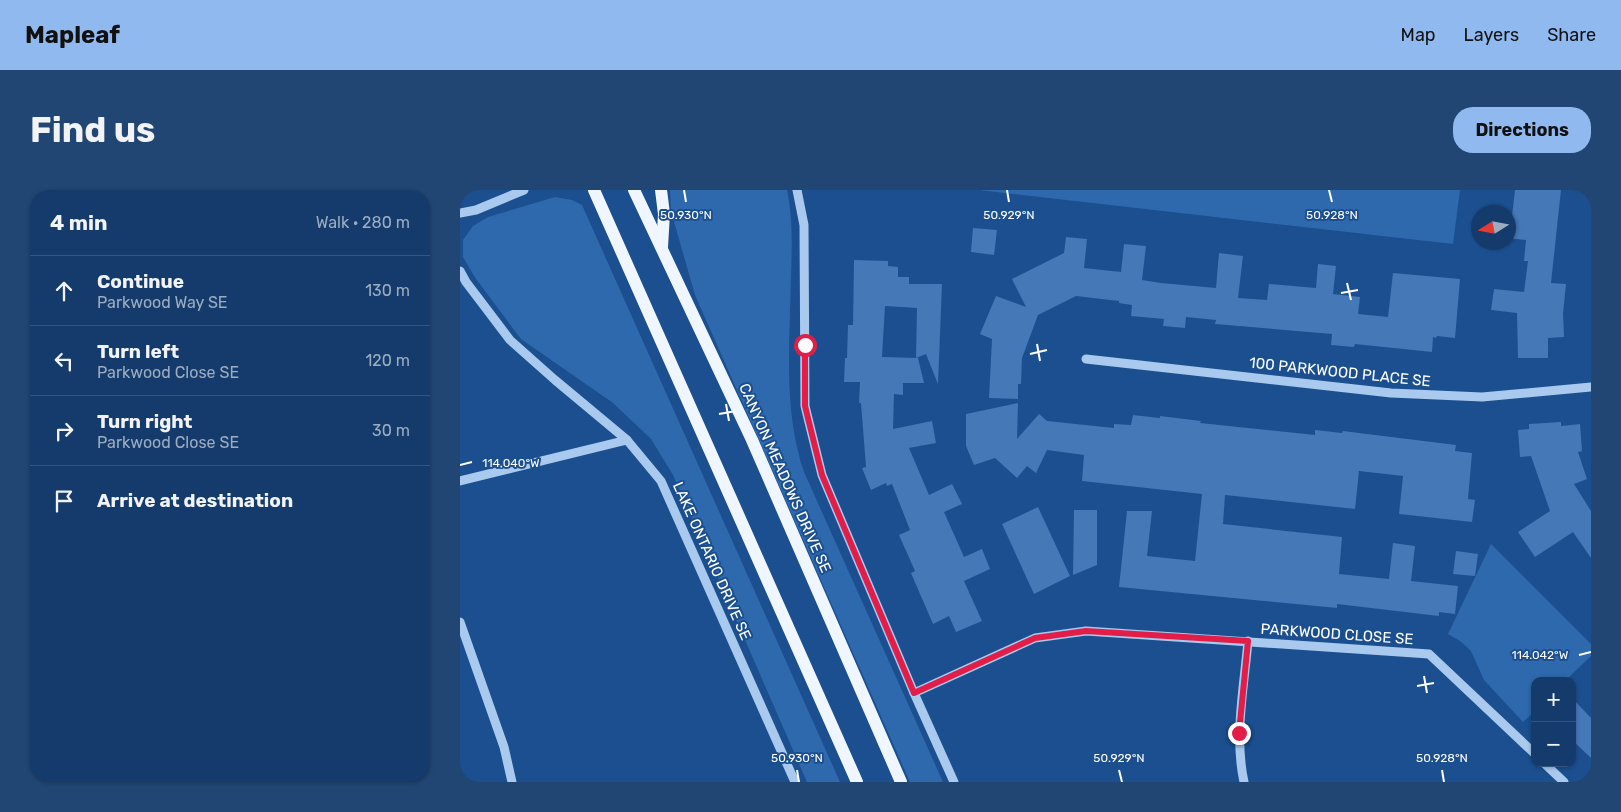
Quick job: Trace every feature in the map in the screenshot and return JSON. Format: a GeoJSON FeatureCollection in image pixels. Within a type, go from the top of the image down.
{"type":"FeatureCollection","features":[{"type":"Feature","properties":{"kind":"main road"},"geometry":{"type":"LineString","coordinates":[[594,190],[856,782]]}},
{"type":"Feature","properties":{"kind":"main road","name":"CANYON MEADOWS DRIVE SE"},"geometry":{"type":"LineString","coordinates":[[634,190],[752,440],[901,782]]}},
{"type":"Feature","properties":{"kind":"main road"},"geometry":{"type":"LineString","coordinates":[[661,190],[664,214],[661,249]]}},
{"type":"Feature","properties":{"kind":"street"},"geometry":{"type":"LineString","coordinates":[[460,193],[464,190]]}},
{"type":"Feature","properties":{"kind":"street"},"geometry":{"type":"LineString","coordinates":[[460,213],[476,210],[524,190]]}},
{"type":"Feature","properties":{"kind":"street"},"geometry":{"type":"LineString","coordinates":[[797,190],[804,226],[805,406],[822,475],[914,693],[954,782]]}},
{"type":"Feature","properties":{"kind":"street","name":"LAKE ONTARIO DRIVE SE"},"geometry":{"type":"LineString","coordinates":[[460,272],[510,340],[554,380],[627,440],[661,481],[795,782]]}},
{"type":"Feature","properties":{"kind":"street","name":"100 PARKWOOD PLACE SE"},"geometry":{"type":"LineString","coordinates":[[1086,359],[1391,393],[1482,397],[1591,387]]}},
{"type":"Feature","properties":{"kind":"street"},"geometry":{"type":"LineString","coordinates":[[460,481],[627,440]]}},
{"type":"Feature","properties":{"kind":"street"},"geometry":{"type":"LineString","coordinates":[[460,622],[504,747],[512,782]]}},
{"type":"Feature","properties":{"kind":"street","name":"PARKWOOD CLOSE SE"},"geometry":{"type":"LineString","coordinates":[[914,693],[1035,638],[1086,631],[1430,654],[1531,750]]}},
{"type":"Feature","properties":{"kind":"street","name":"PARKWOOD CLOSE SE"},"geometry":{"type":"LineString","coordinates":[[1244,782],[1239,733],[1248,641]]}},
{"type":"Feature","properties":{"kind":"street"},"geometry":{"type":"LineString","coordinates":[[1548,767],[1564,782]]}},
{"type":"Feature","properties":{"kind":"shaded area"},"geometry":{"type":"Polygon","coordinates":[[[670,190],[787,190],[792,233],[789,344],[791,411],[800,461],[943,782],[910,782],[695,295],[671,211],[670,190]]]}},
{"type":"Feature","properties":{"kind":"shaded area"},"geometry":{"type":"Polygon","coordinates":[[[979,190],[1460,190],[1453,244],[979,190]]]}},
{"type":"Feature","properties":{"kind":"shaded area"},"geometry":{"type":"Polygon","coordinates":[[[555,197],[572,200],[582,205],[840,782],[807,782],[673,475],[651,439],[613,403],[521,339],[476,279],[463,257],[463,240],[473,226],[488,217],[555,197]]]}},
{"type":"Feature","properties":{"kind":"shaded area"},"geometry":{"type":"Polygon","coordinates":[[[1491,544],[1591,644],[1591,656],[1569,677],[1531,677],[1531,715],[1523,722],[1484,680],[1471,651],[1460,641],[1448,634],[1491,544]]]}},
{"type":"Feature","properties":{"kind":"building"},"geometry":{"type":"Polygon","coordinates":[[[1515,190],[1561,190],[1551,283],[1566,284],[1563,314],[1564,337],[1548,338],[1548,358],[1518,358],[1517,313],[1491,310],[1494,289],[1524,292],[1528,261],[1524,261],[1526,240],[1516,239],[1516,205],[1513,205],[1515,190]]]}},
{"type":"Feature","properties":{"kind":"building"},"geometry":{"type":"Polygon","coordinates":[[[973,228],[997,230],[994,255],[971,252],[973,228]]]}},
{"type":"Feature","properties":{"kind":"building"},"geometry":{"type":"Polygon","coordinates":[[[1066,237],[1087,239],[1084,268],[1121,272],[1124,244],[1146,246],[1142,280],[1161,283],[1216,288],[1219,253],[1243,256],[1238,298],[1267,300],[1269,284],[1316,288],[1318,264],[1336,266],[1333,294],[1360,297],[1358,314],[1388,317],[1393,273],[1460,279],[1455,338],[1433,337],[1432,352],[1355,344],[1354,347],[1331,345],[1332,334],[1215,324],[1216,320],[1186,317],[1185,328],[1163,326],[1164,319],[1131,316],[1132,305],[1119,303],[1119,301],[1076,296],[1038,315],[1022,358],[1021,384],[1018,384],[1018,399],[989,398],[992,339],[980,334],[996,296],[1026,307],[1012,279],[1064,253],[1066,237]]]}},
{"type":"Feature","properties":{"kind":"building"},"geometry":{"type":"Polygon","coordinates":[[[854,260],[888,261],[888,266],[898,267],[898,277],[909,277],[909,284],[942,284],[938,384],[926,354],[916,358],[918,358],[924,383],[903,383],[903,395],[894,394],[893,429],[932,421],[936,443],[909,448],[929,495],[952,484],[962,504],[944,512],[964,557],[982,549],[990,569],[964,581],[982,621],[956,632],[949,616],[933,624],[911,573],[915,571],[899,535],[910,530],[892,484],[887,486],[886,483],[871,490],[862,468],[866,467],[861,403],[859,403],[860,382],[844,382],[848,325],[853,325],[854,260]],[[885,306],[882,357],[916,358],[917,308],[885,306]]]}},
{"type":"Feature","properties":{"kind":"building"},"geometry":{"type":"Polygon","coordinates":[[[1018,403],[1017,439],[1039,414],[1047,421],[1114,428],[1114,424],[1131,425],[1133,415],[1160,418],[1160,416],[1201,421],[1200,423],[1315,435],[1315,430],[1342,433],[1343,431],[1456,445],[1455,451],[1472,453],[1468,499],[1475,500],[1472,522],[1399,514],[1403,476],[1359,471],[1355,509],[1225,495],[1223,524],[1342,537],[1339,574],[1389,579],[1393,543],[1415,546],[1411,581],[1458,586],[1455,614],[1439,612],[1439,616],[1337,604],[1337,608],[1119,587],[1127,511],[1152,511],[1147,556],[1195,561],[1202,494],[1082,481],[1084,455],[1047,450],[1036,473],[1027,466],[1017,478],[995,458],[974,465],[966,446],[966,414],[1018,403]]]}},
{"type":"Feature","properties":{"kind":"building"},"geometry":{"type":"Polygon","coordinates":[[[1561,422],[1561,426],[1580,424],[1582,451],[1578,452],[1587,479],[1574,484],[1591,511],[1591,558],[1573,532],[1535,557],[1518,532],[1550,511],[1531,456],[1520,457],[1518,430],[1529,429],[1529,424],[1561,422]]]}},
{"type":"Feature","properties":{"kind":"building"},"geometry":{"type":"Polygon","coordinates":[[[1038,507],[1070,576],[1034,594],[1002,524],[1038,507]]]}},
{"type":"Feature","properties":{"kind":"building"},"geometry":{"type":"Polygon","coordinates":[[[1074,510],[1097,510],[1097,565],[1073,575],[1074,510]]]}},
{"type":"Feature","properties":{"kind":"building"},"geometry":{"type":"Polygon","coordinates":[[[1456,551],[1478,554],[1475,576],[1453,574],[1456,551]]]}},
{"type":"Feature","properties":{"kind":"building"},"geometry":{"type":"Polygon","coordinates":[[[1576,702],[1591,718],[1591,758],[1576,744],[1576,702]]]}},
{"type":"Feature","properties":{"kind":"route"},"geometry":{"type":"LineString","coordinates":[[805,345],[805,406],[822,475],[914,693],[1035,638],[1086,631],[1248,641],[1239,733]]}}]}
